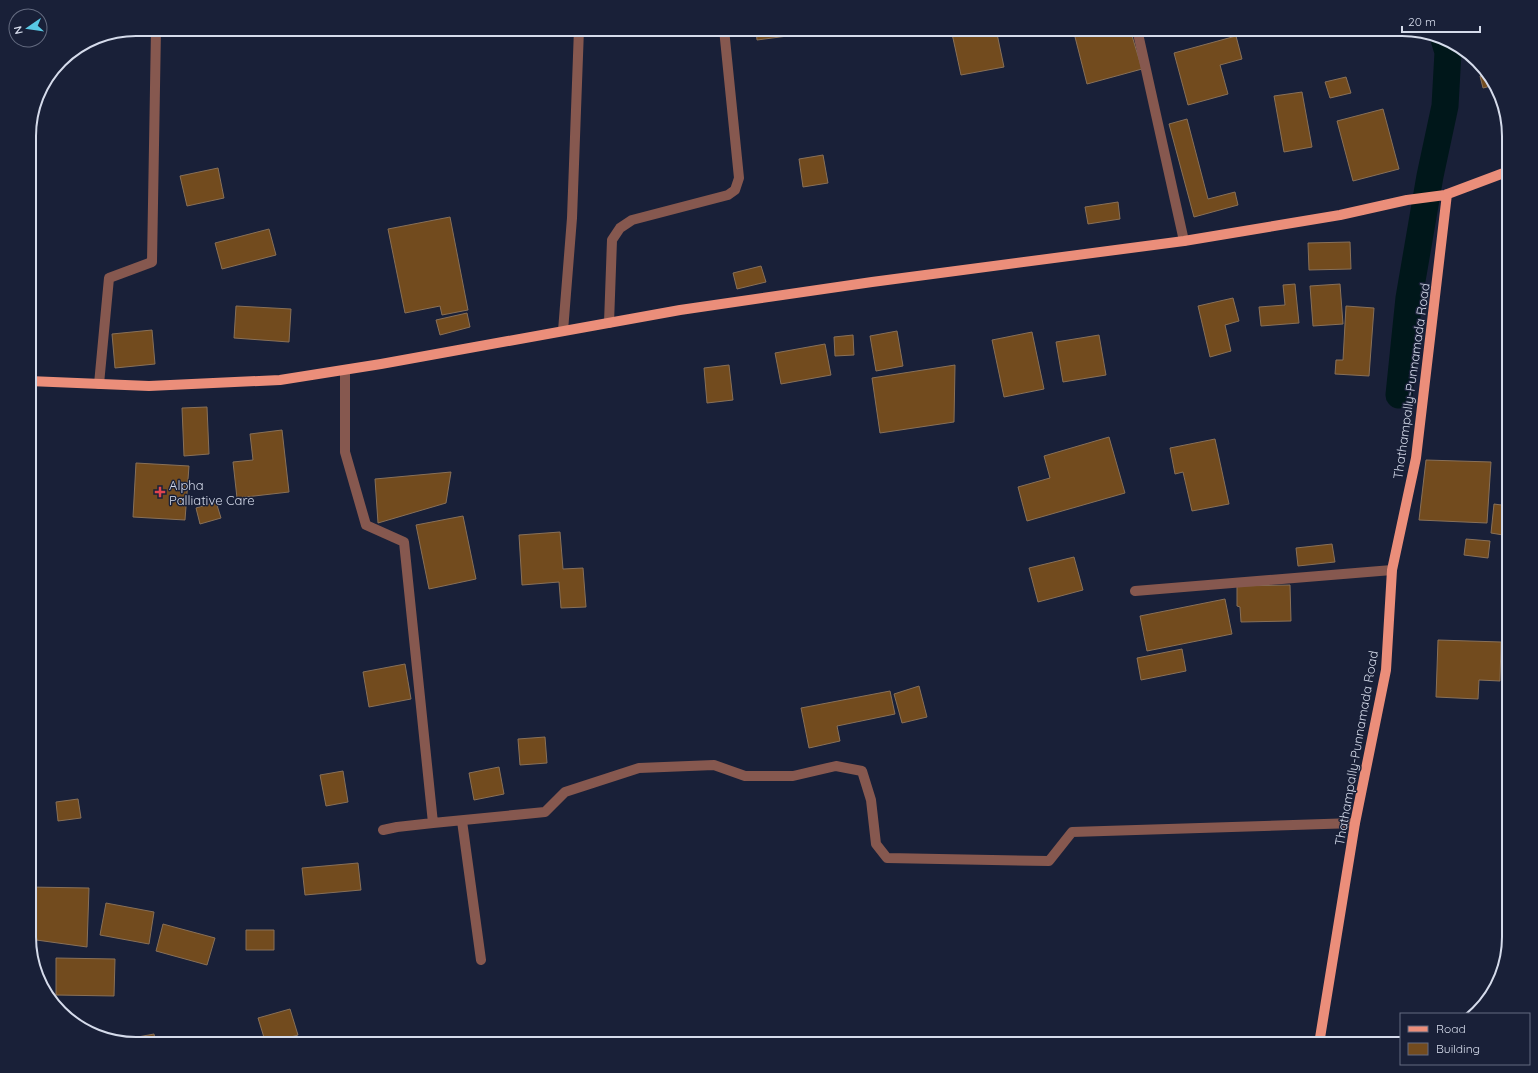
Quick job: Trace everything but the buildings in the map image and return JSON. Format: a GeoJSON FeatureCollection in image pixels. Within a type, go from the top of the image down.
{"type":"FeatureCollection","features":[{"type":"Feature","properties":{"kind":"main road"},"geometry":{"type":"LineString","coordinates":[[36,381],[149,386],[280,380],[345,370],[680,310],[872,282],[1184,242],[1340,215],[1407,200],[1446,195],[1502,174]]}},
{"type":"Feature","properties":{"kind":"main road","name":"Thathampally-Punnamada Road"},"geometry":{"type":"LineString","coordinates":[[1320,1037],[1355,823],[1386,670],[1392,570],[1416,458],[1446,195]]}},
{"type":"Feature","properties":{"kind":"street"},"geometry":{"type":"LineString","coordinates":[[99,384],[109,278],[152,262],[156,36]]}},
{"type":"Feature","properties":{"kind":"street"},"geometry":{"type":"LineString","coordinates":[[563,331],[572,218],[579,36]]}},
{"type":"Feature","properties":{"kind":"street"},"geometry":{"type":"LineString","coordinates":[[609,323],[612,240],[620,228],[632,220],[728,195],[734,190],[739,178],[725,36]]}},
{"type":"Feature","properties":{"kind":"street"},"geometry":{"type":"LineString","coordinates":[[1139,36],[1184,242]]}},
{"type":"Feature","properties":{"kind":"street"},"geometry":{"type":"LineString","coordinates":[[345,370],[345,452],[366,525],[404,542],[433,822]]}},
{"type":"Feature","properties":{"kind":"street"},"geometry":{"type":"LineString","coordinates":[[1135,590],[1392,570]]}},
{"type":"Feature","properties":{"kind":"street"},"geometry":{"type":"LineString","coordinates":[[383,830],[433,822],[545,812],[565,792],[639,768],[714,765],[745,776],[793,776],[836,766],[862,772],[870,800],[876,844],[888,858],[1050,861],[1072,832],[1355,823]]}},
{"type":"Feature","properties":{"kind":"street"},"geometry":{"type":"LineString","coordinates":[[462,820],[482,960]]}},
{"type":"Feature","properties":{"kind":"waterway"},"geometry":{"type":"LineString","coordinates":[[1399,395],[1409,298],[1430,176],[1445,106],[1448,52],[1446,46]]}},
{"type":"Feature","properties":{"kind":"place","name":"Alpha Palliative Care"},"geometry":{"type":"Point","coordinates":[160,492]}}]}
